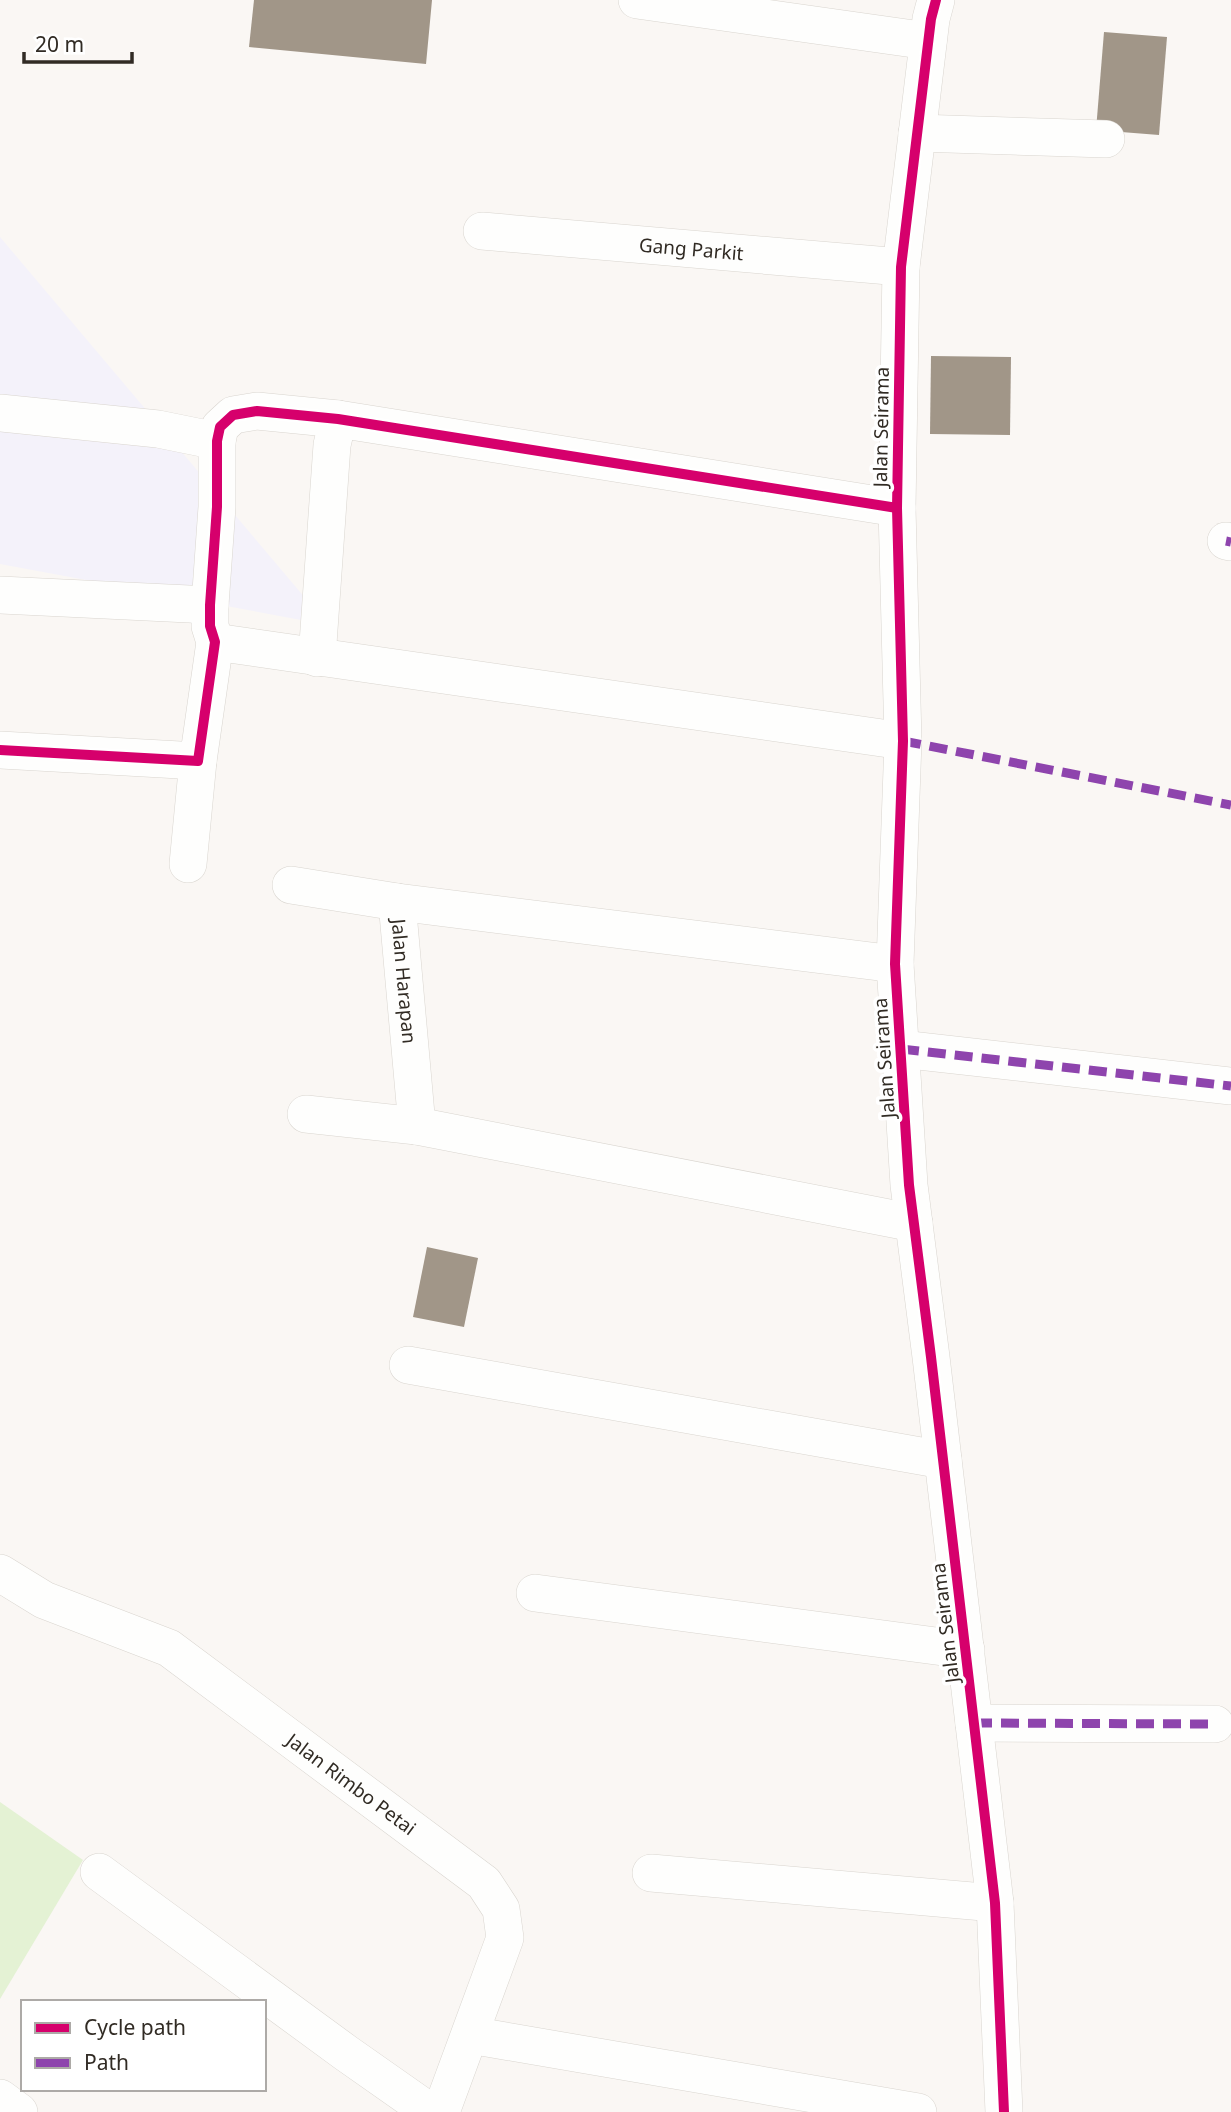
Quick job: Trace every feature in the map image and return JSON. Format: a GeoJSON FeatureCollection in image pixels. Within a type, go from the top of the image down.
{"type":"FeatureCollection","features":[{"type":"Feature","properties":{"kind":"street"},"geometry":{"type":"LineString","coordinates":[[637,0],[928,41]]}},
{"type":"Feature","properties":{"kind":"street","name":"Jalan Seirama"},"geometry":{"type":"LineString","coordinates":[[936,0],[928,41],[901,267],[897,508],[903,741],[895,964],[909,1185],[995,1903],[1004,2112]]}},
{"type":"Feature","properties":{"kind":"street"},"geometry":{"type":"LineString","coordinates":[[917,133],[1106,139]]}},
{"type":"Feature","properties":{"kind":"street","name":"Gang Parkit"},"geometry":{"type":"LineString","coordinates":[[482,231],[901,267]]}},
{"type":"Feature","properties":{"kind":"street"},"geometry":{"type":"LineString","coordinates":[[188,864],[198,761],[215,642],[210,626],[210,605],[217,507],[218,441],[220,427],[233,415],[257,411],[338,419],[897,508]]}},
{"type":"Feature","properties":{"kind":"street"},"geometry":{"type":"LineString","coordinates":[[0,412],[158,429],[218,441]]}},
{"type":"Feature","properties":{"kind":"street"},"geometry":{"type":"LineString","coordinates":[[317,658],[332,444],[338,419]]}},
{"type":"Feature","properties":{"kind":"street"},"geometry":{"type":"LineString","coordinates":[[0,595],[210,605]]}},
{"type":"Feature","properties":{"kind":"street"},"geometry":{"type":"LineString","coordinates":[[215,642],[903,741]]}},
{"type":"Feature","properties":{"kind":"street"},"geometry":{"type":"LineString","coordinates":[[0,750],[198,761]]}},
{"type":"Feature","properties":{"kind":"street","name":"Jalan Harapan"},"geometry":{"type":"LineString","coordinates":[[291,885],[397,902],[418,1126]]}},
{"type":"Feature","properties":{"kind":"street"},"geometry":{"type":"LineString","coordinates":[[397,902],[895,964]]}},
{"type":"Feature","properties":{"kind":"street"},"geometry":{"type":"LineString","coordinates":[[901,1049],[1231,1086]]}},
{"type":"Feature","properties":{"kind":"street"},"geometry":{"type":"LineString","coordinates":[[306,1114],[418,1126],[914,1223]]}},
{"type":"Feature","properties":{"kind":"street"},"geometry":{"type":"LineString","coordinates":[[408,1365],[943,1460]]}},
{"type":"Feature","properties":{"kind":"street","name":"Jalan Rimbo Petai"},"geometry":{"type":"LineString","coordinates":[[0,1573],[44,1600],[169,1648],[484,1883],[501,1909],[505,1938],[441,2112]]}},
{"type":"Feature","properties":{"kind":"street"},"geometry":{"type":"LineString","coordinates":[[535,1593],[966,1650]]}},
{"type":"Feature","properties":{"kind":"street"},"geometry":{"type":"LineString","coordinates":[[974,1723],[1215,1724]]}},
{"type":"Feature","properties":{"kind":"street"},"geometry":{"type":"LineString","coordinates":[[99,1872],[430,2112]]}},
{"type":"Feature","properties":{"kind":"street"},"geometry":{"type":"LineString","coordinates":[[651,1873],[995,1903]]}},
{"type":"Feature","properties":{"kind":"street"},"geometry":{"type":"LineString","coordinates":[[470,2035],[918,2112]]}},
{"type":"Feature","properties":{"kind":"street"},"geometry":{"type":"LineString","coordinates":[[0,2098],[19,2112]]}},
{"type":"Feature","properties":{"kind":"shaded area"},"geometry":{"type":"Polygon","coordinates":[[[0,237],[328,625],[0,564],[0,237]]]}},
{"type":"Feature","properties":{"kind":"green space"},"geometry":{"type":"Polygon","coordinates":[[[0,1802],[83,1860],[0,1999],[0,1802]]]}},
{"type":"Feature","properties":{"kind":"building"},"geometry":{"type":"Polygon","coordinates":[[[254,0],[432,0],[426,64],[249,47],[254,0]]]}},
{"type":"Feature","properties":{"kind":"building"},"geometry":{"type":"Polygon","coordinates":[[[1104,32],[1167,37],[1159,135],[1096,130],[1104,32]]]}},
{"type":"Feature","properties":{"kind":"building"},"geometry":{"type":"Polygon","coordinates":[[[931,356],[1011,357],[1010,435],[930,434],[931,356]]]}},
{"type":"Feature","properties":{"kind":"building"},"geometry":{"type":"Polygon","coordinates":[[[427,1247],[478,1258],[464,1327],[413,1317],[427,1247]]]}},
{"type":"Feature","properties":{"kind":"marked path"},"geometry":{"type":"LineString","coordinates":[[1226,541],[1231,542]]}},
{"type":"Feature","properties":{"kind":"marked path"},"geometry":{"type":"LineString","coordinates":[[903,741],[1231,805]]}},
{"type":"Feature","properties":{"kind":"marked path"},"geometry":{"type":"LineString","coordinates":[[901,1049],[1231,1086]]}},
{"type":"Feature","properties":{"kind":"marked path"},"geometry":{"type":"LineString","coordinates":[[974,1723],[1215,1724]]}},
{"type":"Feature","properties":{"kind":"cycle path"},"geometry":{"type":"LineString","coordinates":[[936,0],[931,19],[901,267],[897,508],[903,741],[895,964],[909,1185],[995,1903],[1004,2112]]}},
{"type":"Feature","properties":{"kind":"cycle path"},"geometry":{"type":"LineString","coordinates":[[0,750],[198,761],[215,642],[210,626],[210,605],[217,507],[217,441],[220,427],[233,415],[257,411],[338,419],[897,508]]}}]}
